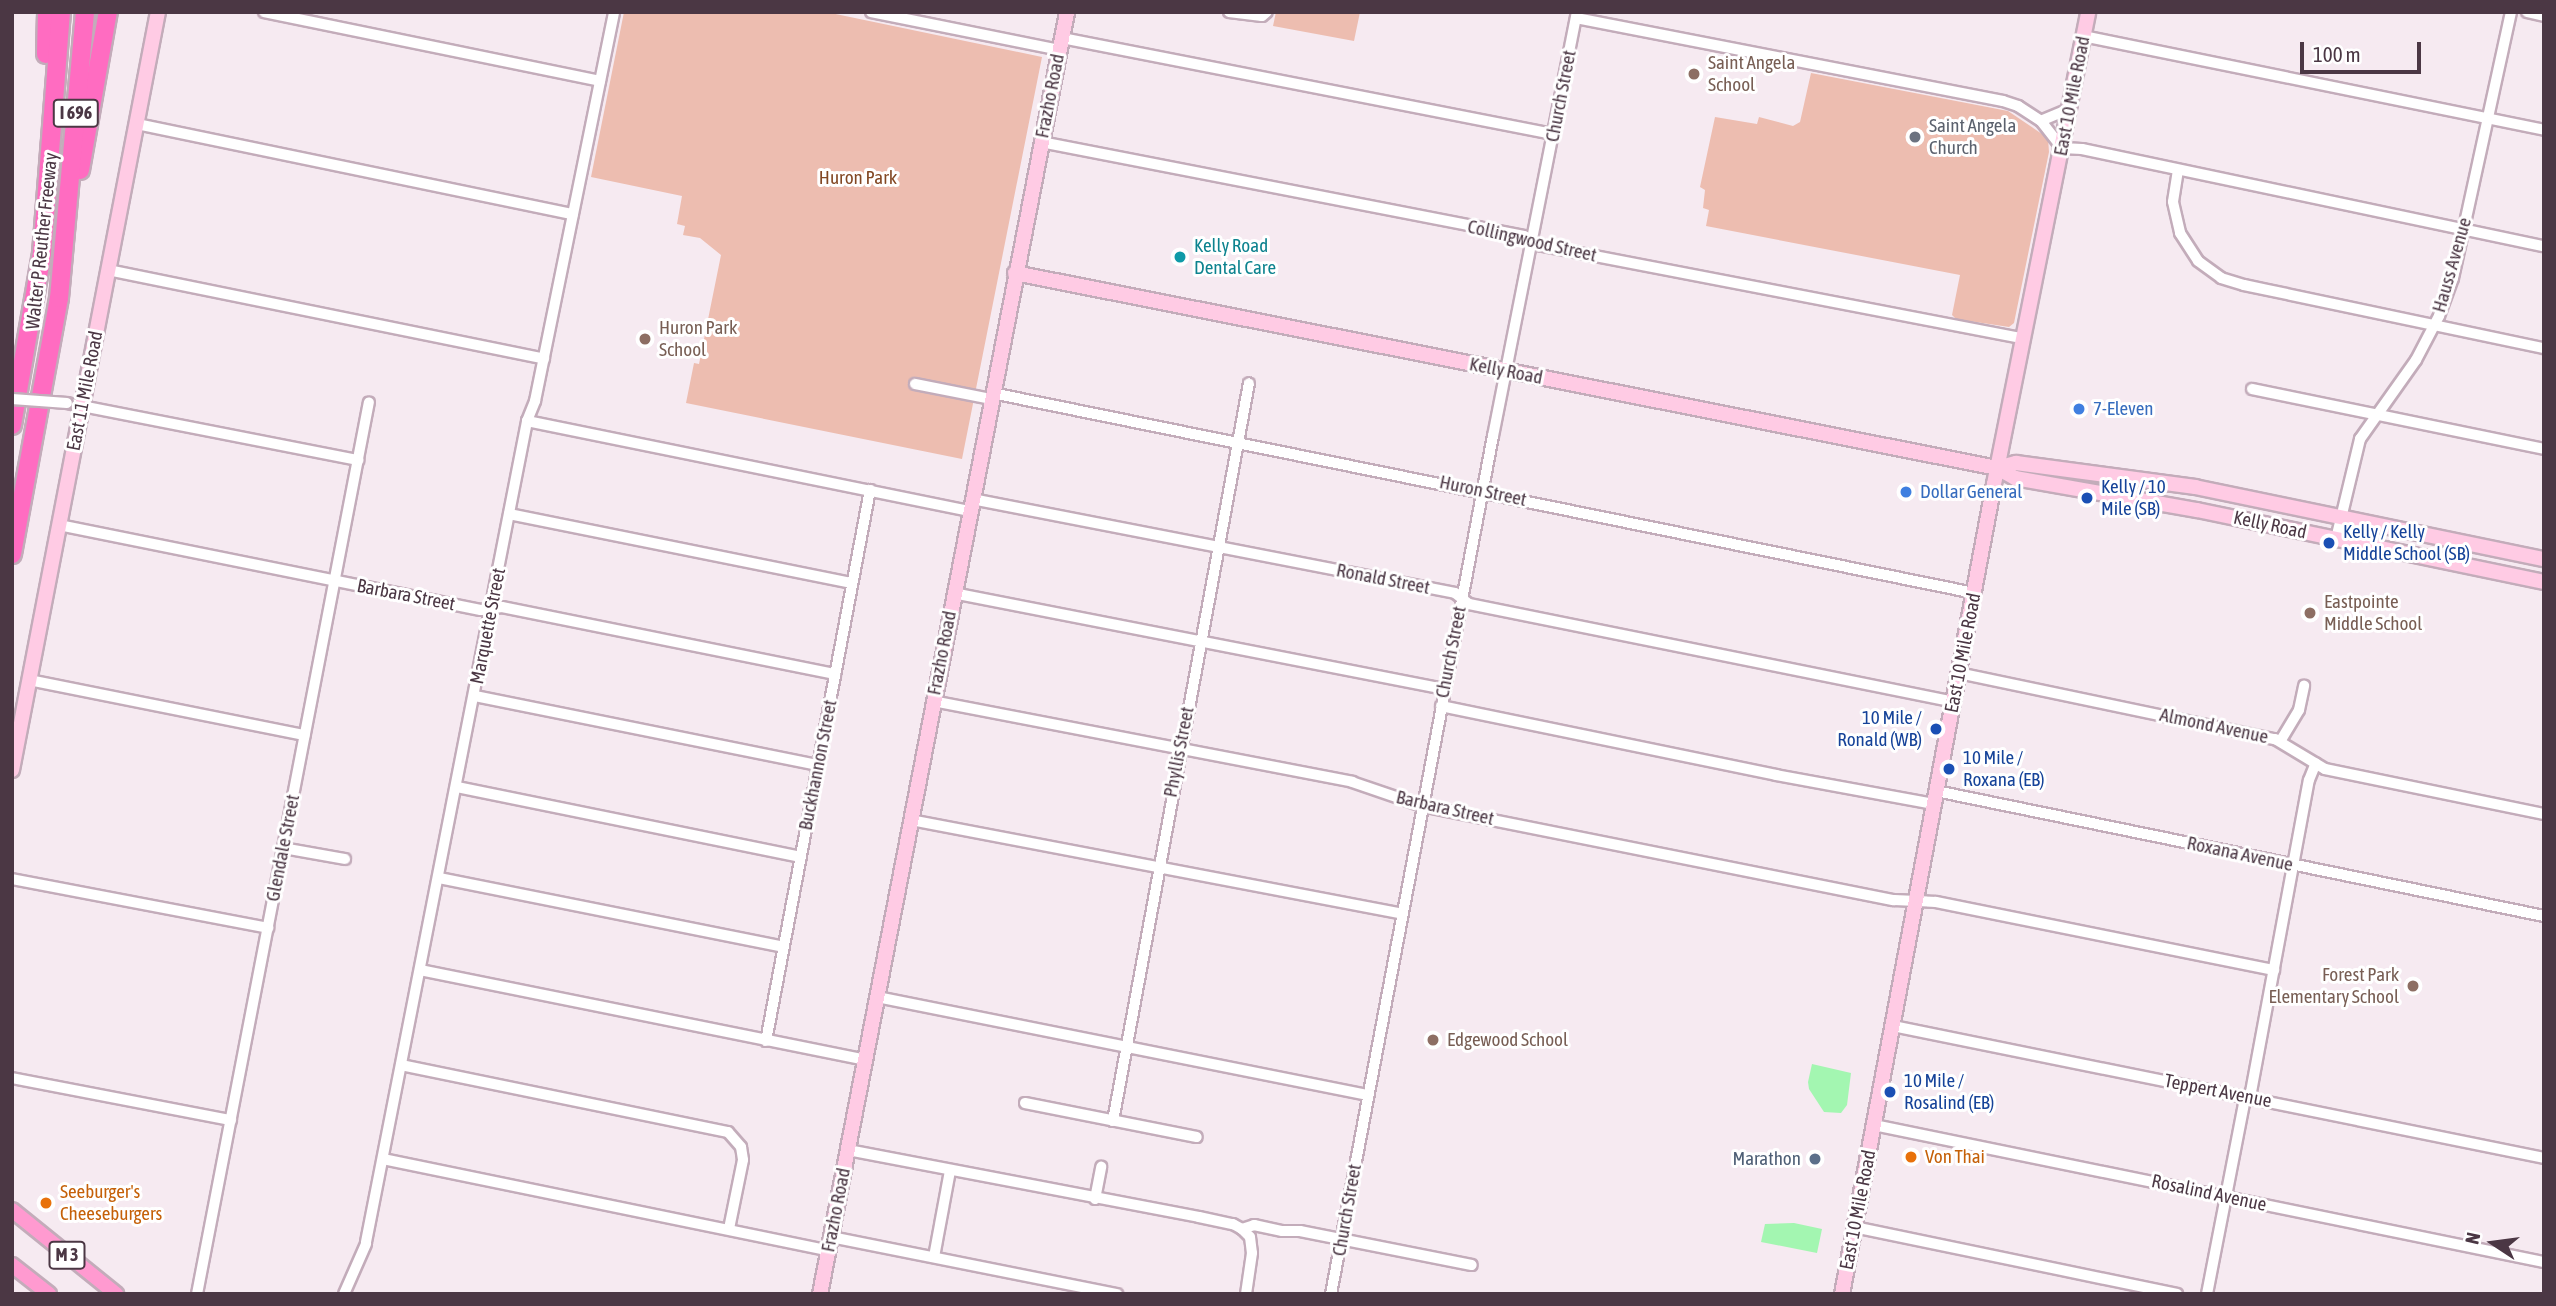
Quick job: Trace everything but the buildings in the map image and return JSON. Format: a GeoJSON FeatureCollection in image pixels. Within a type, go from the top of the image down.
{"type":"FeatureCollection","features":[{"type":"Feature","properties":{"kind":"highway"},"geometry":{"type":"LineString","coordinates":[[46,203],[41,131],[47,12]]}},
{"type":"Feature","properties":{"kind":"highway","name":"Walter P Reuther Freeway"},"geometry":{"type":"LineString","coordinates":[[12,425],[40,264],[61,12]]}},
{"type":"Feature","properties":{"kind":"highway","name":"Walter P Reuther Freeway"},"geometry":{"type":"LineString","coordinates":[[12,554],[55,329],[68,214],[85,12]]}},
{"type":"Feature","properties":{"kind":"highway"},"geometry":{"type":"LineString","coordinates":[[68,214],[84,156],[108,12]]}},
{"type":"Feature","properties":{"kind":"highway"},"geometry":{"type":"LineString","coordinates":[[12,397],[26,354]]}},
{"type":"Feature","properties":{"kind":"main road","name":"M 3"},"geometry":{"type":"LineString","coordinates":[[15,1214],[116,1294]]}},
{"type":"Feature","properties":{"kind":"main road","name":"M 3"},"geometry":{"type":"LineString","coordinates":[[12,1265],[48,1294]]}},
{"type":"Feature","properties":{"kind":"street","name":"East 11 Mile Road"},"geometry":{"type":"LineString","coordinates":[[12,770],[158,12]]}},
{"type":"Feature","properties":{"kind":"street"},"geometry":{"type":"LineString","coordinates":[[264,12],[600,81]]}},
{"type":"Feature","properties":{"kind":"street","name":"Marquette Street"},"geometry":{"type":"LineString","coordinates":[[344,1294],[366,1243],[527,421],[544,359],[614,12]]}},
{"type":"Feature","properties":{"kind":"street"},"geometry":{"type":"LineString","coordinates":[[871,12],[1553,134]]}},
{"type":"Feature","properties":{"kind":"street","name":"Frazho Road"},"geometry":{"type":"LineString","coordinates":[[820,1294],[1067,12]]}},
{"type":"Feature","properties":{"kind":"street"},"geometry":{"type":"LineString","coordinates":[[1229,12],[1262,16],[1267,12]]}},
{"type":"Feature","properties":{"kind":"street","name":"Hauss Avenue"},"geometry":{"type":"LineString","coordinates":[[2336,539],[2357,447],[2402,383],[2434,325],[2453,278],[2511,12]]}},
{"type":"Feature","properties":{"kind":"street"},"geometry":{"type":"LineString","coordinates":[[2527,12],[2544,16]]}},
{"type":"Feature","properties":{"kind":"street","name":"East 10 Mile Road"},"geometry":{"type":"LineString","coordinates":[[1842,1294],[1997,468],[2062,148],[2086,13]]}},
{"type":"Feature","properties":{"kind":"street"},"geometry":{"type":"LineString","coordinates":[[1577,15],[2003,101],[2018,106],[2041,121],[2062,148],[2082,149],[2544,246]]}},
{"type":"Feature","properties":{"kind":"street","name":"Church Street"},"geometry":{"type":"LineString","coordinates":[[1331,1294],[1482,491],[1577,15]]}},
{"type":"Feature","properties":{"kind":"street"},"geometry":{"type":"LineString","coordinates":[[2083,36],[2544,130]]}},
{"type":"Feature","properties":{"kind":"street"},"geometry":{"type":"LineString","coordinates":[[2041,121],[2069,108]]}},
{"type":"Feature","properties":{"kind":"street"},"geometry":{"type":"LineString","coordinates":[[137,124],[573,214]]}},
{"type":"Feature","properties":{"kind":"street","name":"Collingwood Street"},"geometry":{"type":"LineString","coordinates":[[1041,142],[1524,236],[1538,245],[2023,338]]}},
{"type":"Feature","properties":{"kind":"street"},"geometry":{"type":"LineString","coordinates":[[2178,170],[2173,202],[2180,233],[2189,250],[2214,274],[2244,285],[2544,348]]}},
{"type":"Feature","properties":{"kind":"street"},"geometry":{"type":"LineString","coordinates":[[108,270],[544,359]]}},
{"type":"Feature","properties":{"kind":"street","name":"Kelly Road"},"geometry":{"type":"LineString","coordinates":[[1015,273],[1997,468],[2015,478],[2197,510],[2544,582]]}},
{"type":"Feature","properties":{"kind":"street","name":"Phyllis Street"},"geometry":{"type":"LineString","coordinates":[[1112,1121],[1248,383]]}},
{"type":"Feature","properties":{"kind":"street","name":"Huron Street"},"geometry":{"type":"LineString","coordinates":[[915,384],[1239,442],[1974,593]]}},
{"type":"Feature","properties":{"kind":"street"},"geometry":{"type":"LineString","coordinates":[[2252,389],[2544,449]]}},
{"type":"Feature","properties":{"kind":"street"},"geometry":{"type":"LineString","coordinates":[[12,397],[82,404],[358,460]]}},
{"type":"Feature","properties":{"kind":"street","name":"Glendale Street"},"geometry":{"type":"LineString","coordinates":[[197,1294],[369,402]]}},
{"type":"Feature","properties":{"kind":"street","name":"Ronald Street"},"geometry":{"type":"LineString","coordinates":[[527,421],[870,490],[1217,546],[1455,593],[1469,604],[1954,702]]}},
{"type":"Feature","properties":{"kind":"street","name":"Kelly Road"},"geometry":{"type":"LineString","coordinates":[[1997,468],[2016,463],[2169,482],[2544,559]]}},
{"type":"Feature","properties":{"kind":"street"},"geometry":{"type":"LineString","coordinates":[[2104,494],[2103,486],[2107,481],[2146,487],[2169,482]]}},
{"type":"Feature","properties":{"kind":"street","name":"Buckhannon Street"},"geometry":{"type":"LineString","coordinates":[[766,1041],[870,490]]}},
{"type":"Feature","properties":{"kind":"street"},"geometry":{"type":"LineString","coordinates":[[2197,510],[2207,505],[2244,512],[2249,505],[2242,497]]}},
{"type":"Feature","properties":{"kind":"street"},"geometry":{"type":"LineString","coordinates":[[509,514],[852,583]]}},
{"type":"Feature","properties":{"kind":"street","name":"Barbara Street"},"geometry":{"type":"LineString","coordinates":[[59,525],[481,610],[502,607],[835,674]]}},
{"type":"Feature","properties":{"kind":"street"},"geometry":{"type":"LineString","coordinates":[[953,593],[1444,689]]}},
{"type":"Feature","properties":{"kind":"street","name":"Almond Avenue"},"geometry":{"type":"LineString","coordinates":[[1958,673],[2281,740],[2316,763],[2337,772],[2544,814]]}},
{"type":"Feature","properties":{"kind":"street"},"geometry":{"type":"LineString","coordinates":[[29,680],[305,735]]}},
{"type":"Feature","properties":{"kind":"street"},"geometry":{"type":"LineString","coordinates":[[2281,740],[2299,710],[2304,686]]}},
{"type":"Feature","properties":{"kind":"street"},"geometry":{"type":"LineString","coordinates":[[475,696],[818,765]]}},
{"type":"Feature","properties":{"kind":"street","name":"Barbara Street"},"geometry":{"type":"LineString","coordinates":[[933,701],[1352,782],[1422,806],[1894,900],[1916,900],[2274,970]]}},
{"type":"Feature","properties":{"kind":"street","name":"Roxana Avenue"},"geometry":{"type":"LineString","coordinates":[[1441,706],[1776,775],[1935,798],[2293,865],[2544,916]]}},
{"type":"Feature","properties":{"kind":"street"},"geometry":{"type":"LineString","coordinates":[[2207,1294],[2274,970],[2309,780],[2316,763]]}},
{"type":"Feature","properties":{"kind":"street"},"geometry":{"type":"LineString","coordinates":[[457,787],[801,856]]}},
{"type":"Feature","properties":{"kind":"street"},"geometry":{"type":"LineString","coordinates":[[911,820],[1402,914]]}},
{"type":"Feature","properties":{"kind":"street"},"geometry":{"type":"LineString","coordinates":[[283,848],[345,859]]}},
{"type":"Feature","properties":{"kind":"street"},"geometry":{"type":"LineString","coordinates":[[439,878],[783,947]]}},
{"type":"Feature","properties":{"kind":"street"},"geometry":{"type":"LineString","coordinates":[[12,879],[268,928]]}},
{"type":"Feature","properties":{"kind":"street"},"geometry":{"type":"LineString","coordinates":[[420,970],[865,1060]]}},
{"type":"Feature","properties":{"kind":"street"},"geometry":{"type":"LineString","coordinates":[[877,996],[1127,1049],[1368,1095]]}},
{"type":"Feature","properties":{"kind":"street","name":"Teppert Avenue"},"geometry":{"type":"LineString","coordinates":[[1893,1026],[2544,1157]]}},
{"type":"Feature","properties":{"kind":"street"},"geometry":{"type":"LineString","coordinates":[[401,1065],[728,1132],[741,1147],[743,1160],[729,1229]]}},
{"type":"Feature","properties":{"kind":"street"},"geometry":{"type":"LineString","coordinates":[[12,1077],[231,1120]]}},
{"type":"Feature","properties":{"kind":"street"},"geometry":{"type":"LineString","coordinates":[[1025,1103],[1197,1137]]}},
{"type":"Feature","properties":{"kind":"street","name":"Rosalind Avenue"},"geometry":{"type":"LineString","coordinates":[[1874,1125],[2544,1262]]}},
{"type":"Feature","properties":{"kind":"street"},"geometry":{"type":"LineString","coordinates":[[848,1150],[1233,1224],[1250,1237],[1252,1253],[1245,1294]]}},
{"type":"Feature","properties":{"kind":"street"},"geometry":{"type":"LineString","coordinates":[[383,1159],[729,1229],[934,1257],[1117,1294]]}},
{"type":"Feature","properties":{"kind":"street"},"geometry":{"type":"LineString","coordinates":[[1095,1199],[1101,1167]]}},
{"type":"Feature","properties":{"kind":"street"},"geometry":{"type":"LineString","coordinates":[[934,1257],[950,1171]]}},
{"type":"Feature","properties":{"kind":"street"},"geometry":{"type":"LineString","coordinates":[[1242,1229],[1254,1225],[1472,1265]]}},
{"type":"Feature","properties":{"kind":"street"},"geometry":{"type":"LineString","coordinates":[[1854,1227],[2177,1294]]}},
{"type":"Feature","properties":{"kind":"green space","name":"Huron Park"},"geometry":{"type":"Polygon","coordinates":[[[624,12],[826,12],[1042,57],[962,459],[686,403],[694,363],[699,364],[721,255],[700,238],[683,235],[685,226],[677,224],[682,196],[591,177],[624,12]]]}},
{"type":"Feature","properties":{"kind":"green space"},"geometry":{"type":"Polygon","coordinates":[[[1276,12],[1360,12],[1354,41],[1273,26],[1276,12]]]}},
{"type":"Feature","properties":{"kind":"green space"},"geometry":{"type":"Polygon","coordinates":[[[1811,73],[2008,111],[2048,138],[2049,152],[2014,323],[2009,327],[1956,319],[1952,315],[1960,275],[1706,226],[1709,210],[1703,208],[1705,190],[1700,187],[1715,117],[1757,124],[1759,117],[1793,126],[1800,122],[1811,73]]]}},
{"type":"Feature","properties":{"kind":"shaded area"},"geometry":{"type":"Polygon","coordinates":[[[1812,1064],[1851,1073],[1847,1105],[1841,1113],[1824,1112],[1809,1089],[1812,1064]]]}},
{"type":"Feature","properties":{"kind":"shaded area"},"geometry":{"type":"Polygon","coordinates":[[[1794,1223],[1822,1229],[1817,1253],[1761,1242],[1765,1224],[1794,1223]]]}},
{"type":"Feature","properties":{"kind":"place","name":"Saint Angela School"},"geometry":{"type":"Point","coordinates":[1694,74]}},
{"type":"Feature","properties":{"kind":"place","name":"Saint Angela Church"},"geometry":{"type":"Point","coordinates":[1915,137]}},
{"type":"Feature","properties":{"kind":"place","name":"Kelly Road Dental Care"},"geometry":{"type":"Point","coordinates":[1180,257]}},
{"type":"Feature","properties":{"kind":"place","name":"Huron Park School"},"geometry":{"type":"Point","coordinates":[645,339]}},
{"type":"Feature","properties":{"kind":"place","name":"7-Eleven"},"geometry":{"type":"Point","coordinates":[2079,409]}},
{"type":"Feature","properties":{"kind":"place","name":"Dollar General"},"geometry":{"type":"Point","coordinates":[1906,492]}},
{"type":"Feature","properties":{"kind":"place","name":"Kelly / 10 Mile (SB)"},"geometry":{"type":"Point","coordinates":[2087,498]}},
{"type":"Feature","properties":{"kind":"place","name":"Kelly / Kelly Middle School (SB)"},"geometry":{"type":"Point","coordinates":[2329,543]}},
{"type":"Feature","properties":{"kind":"place","name":"Eastpointe Middle School"},"geometry":{"type":"Point","coordinates":[2310,613]}},
{"type":"Feature","properties":{"kind":"place","name":"10 Mile / Ronald (WB)"},"geometry":{"type":"Point","coordinates":[1936,729]}},
{"type":"Feature","properties":{"kind":"place","name":"10 Mile / Roxana (EB)"},"geometry":{"type":"Point","coordinates":[1949,769]}},
{"type":"Feature","properties":{"kind":"place","name":"Forest Park Elementary School"},"geometry":{"type":"Point","coordinates":[2413,986]}},
{"type":"Feature","properties":{"kind":"place","name":"Edgewood School"},"geometry":{"type":"Point","coordinates":[1433,1040]}},
{"type":"Feature","properties":{"kind":"place","name":"10 Mile / Rosalind (EB)"},"geometry":{"type":"Point","coordinates":[1890,1092]}},
{"type":"Feature","properties":{"kind":"place","name":"Von Thai"},"geometry":{"type":"Point","coordinates":[1911,1157]}},
{"type":"Feature","properties":{"kind":"place","name":"Marathon"},"geometry":{"type":"Point","coordinates":[1815,1159]}},
{"type":"Feature","properties":{"kind":"place","name":"Seeburger's Cheeseburgers"},"geometry":{"type":"Point","coordinates":[46,1203]}}]}
